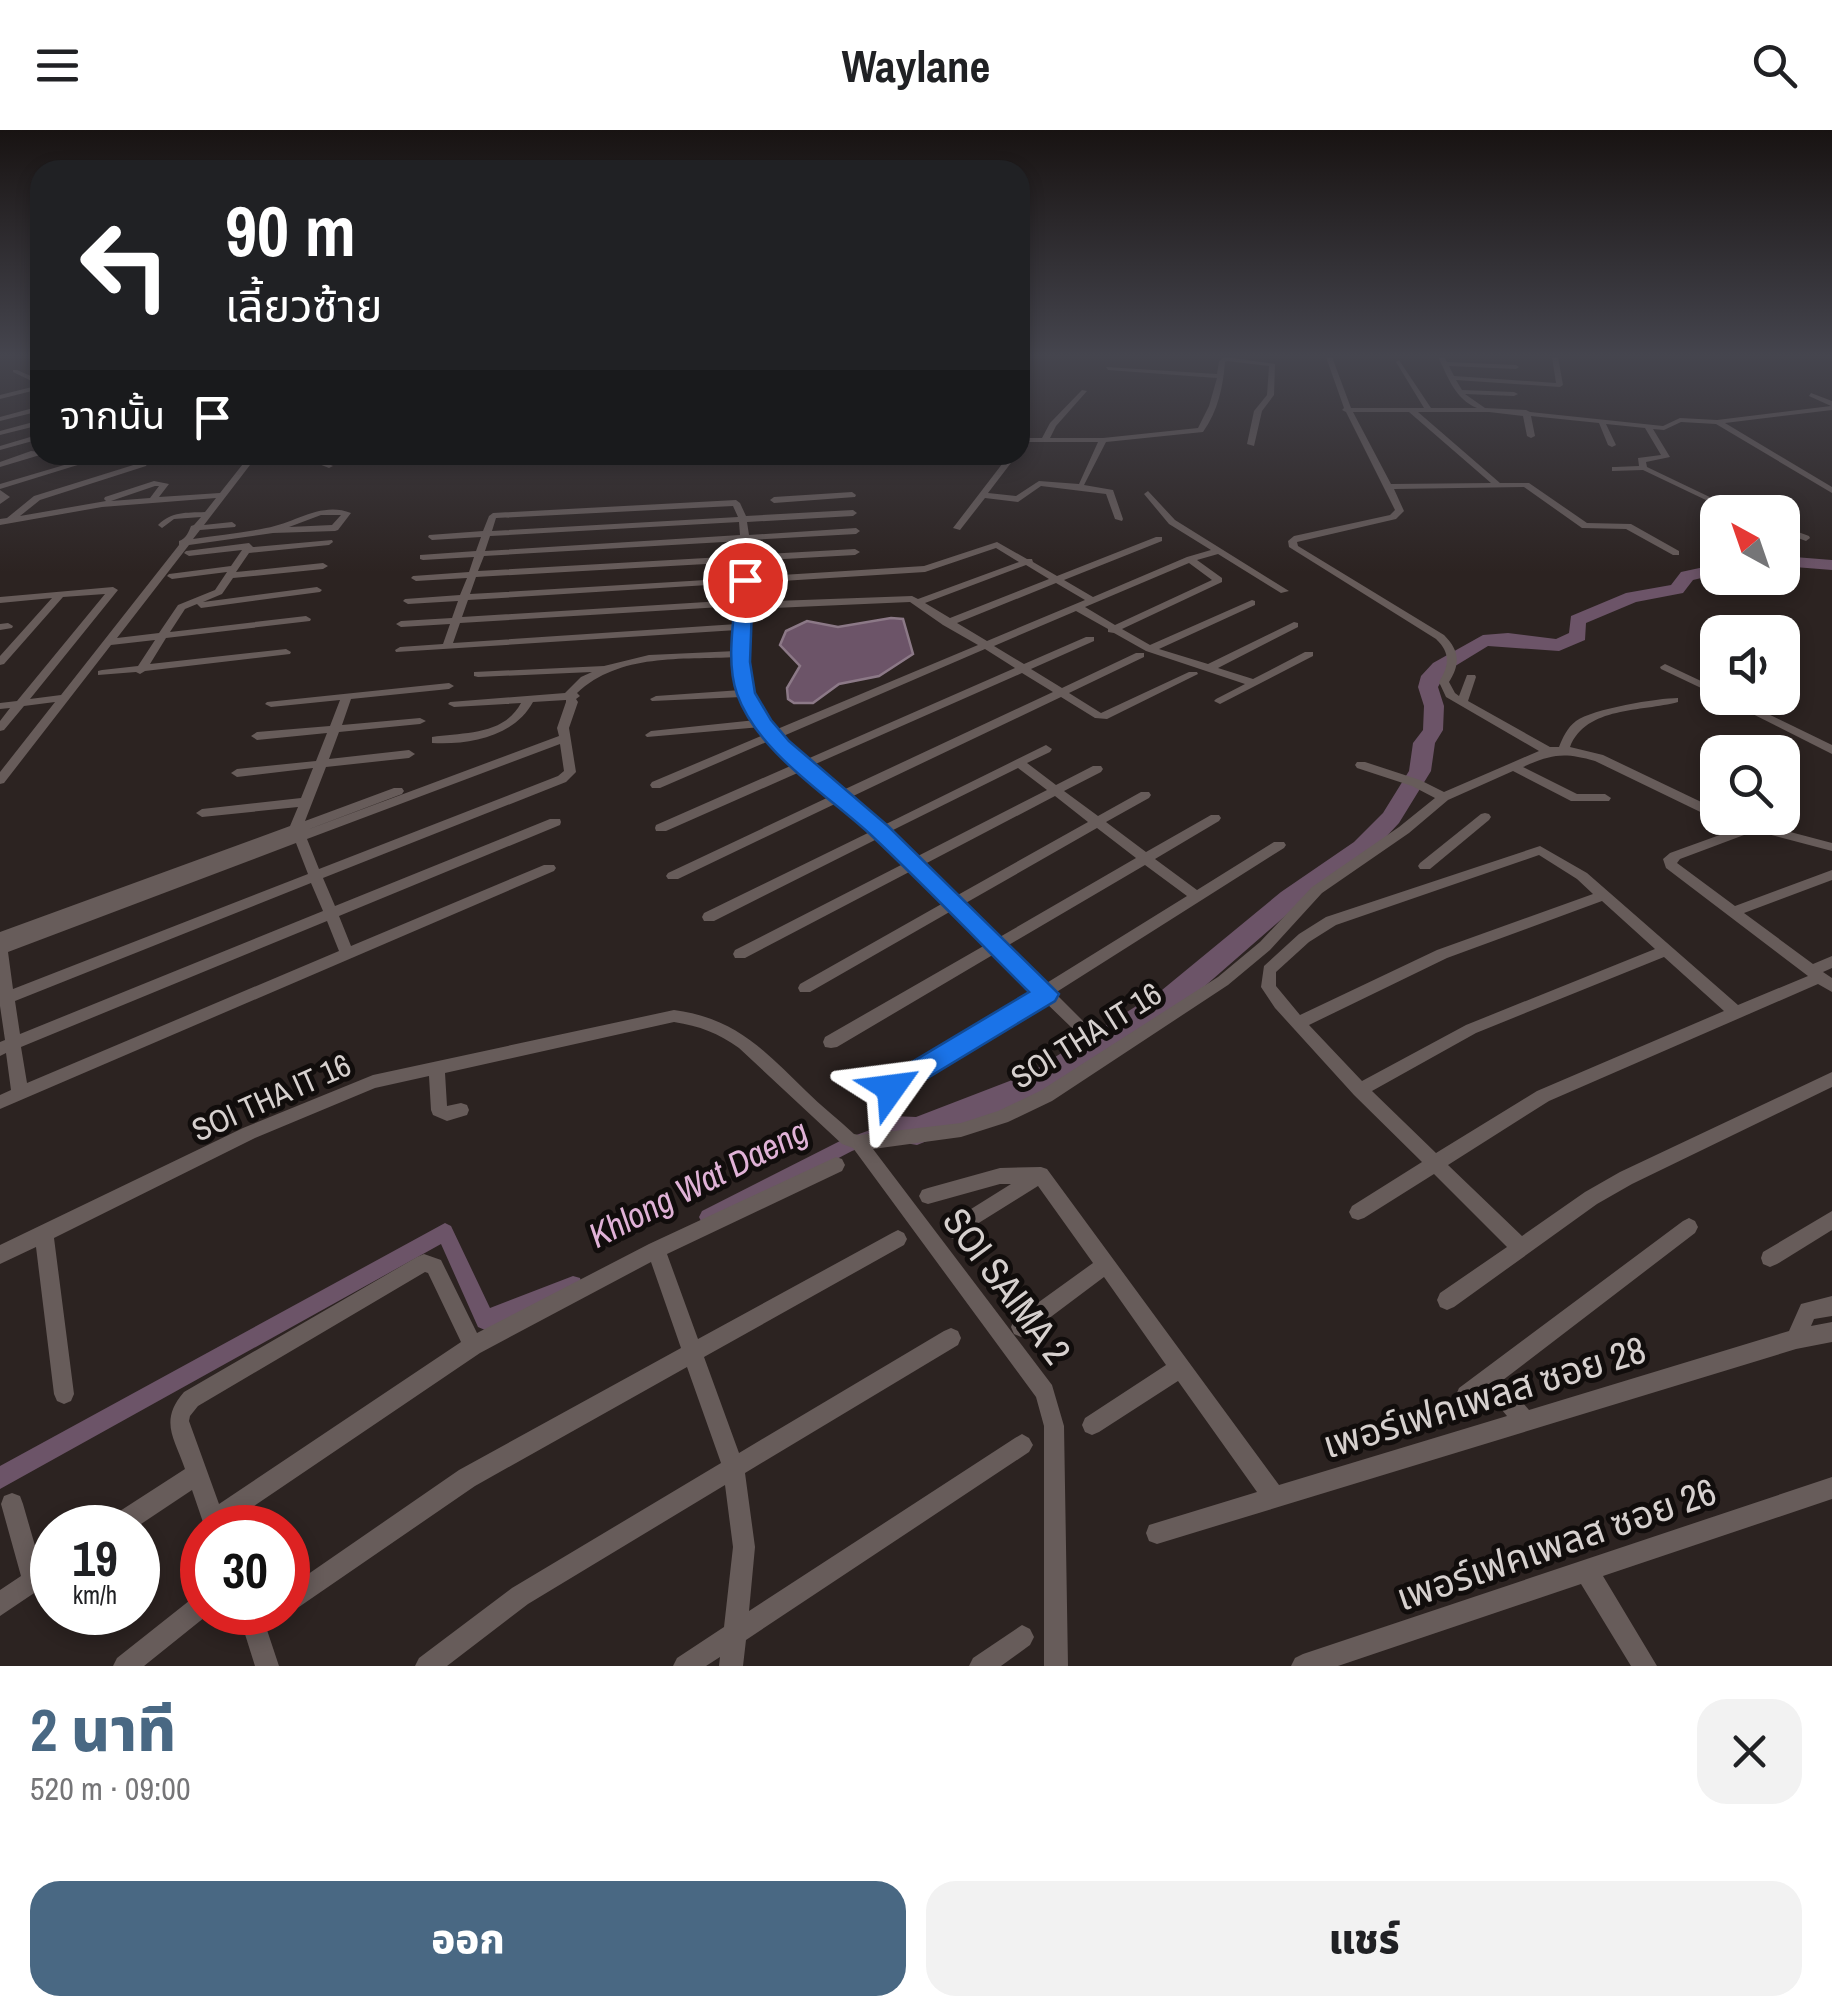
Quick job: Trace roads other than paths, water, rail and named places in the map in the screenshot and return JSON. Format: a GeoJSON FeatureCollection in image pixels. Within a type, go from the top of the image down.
{"type":"FeatureCollection","features":[{"type":"Feature","properties":{"kind":"street"},"geometry":{"type":"LineString","coordinates":[[1046,440],[1051,429]]}},
{"type":"Feature","properties":{"kind":"street"},"geometry":{"type":"LineString","coordinates":[[1030,441],[1202,429]]}},
{"type":"Feature","properties":{"kind":"street"},"geometry":{"type":"LineString","coordinates":[[1251,444],[1254,429]]}},
{"type":"Feature","properties":{"kind":"street"},"geometry":{"type":"LineString","coordinates":[[1354,429],[1372,450],[1400,511],[1397,516],[1310,535],[1292,544],[1440,636],[1453,656],[1444,685],[1462,703],[1556,750],[1608,762],[1700,806]]}},
{"type":"Feature","properties":{"kind":"street"},"geometry":{"type":"LineString","coordinates":[[1433,429],[1499,486]]}},
{"type":"Feature","properties":{"kind":"street"},"geometry":{"type":"LineString","coordinates":[[1530,429],[1532,436]]}},
{"type":"Feature","properties":{"kind":"street"},"geometry":{"type":"LineString","coordinates":[[1605,429],[1612,445]]}},
{"type":"Feature","properties":{"kind":"street"},"geometry":{"type":"LineString","coordinates":[[1644,468],[1641,460],[1666,457],[1648,429]]}},
{"type":"Feature","properties":{"kind":"street"},"geometry":{"type":"LineString","coordinates":[[1728,429],[1832,491]]}},
{"type":"Feature","properties":{"kind":"street"},"geometry":{"type":"LineString","coordinates":[[0,436],[5,446],[23,456]]}},
{"type":"Feature","properties":{"kind":"street"},"geometry":{"type":"LineString","coordinates":[[1082,483],[1110,437]]}},
{"type":"Feature","properties":{"kind":"street"},"geometry":{"type":"LineString","coordinates":[[5,446],[30,440]]}},
{"type":"Feature","properties":{"kind":"street"},"geometry":{"type":"LineString","coordinates":[[0,465],[30,455]]}},
{"type":"Feature","properties":{"kind":"street"},"geometry":{"type":"LineString","coordinates":[[0,501],[6,497],[0,489],[74,465]]}},
{"type":"Feature","properties":{"kind":"street"},"geometry":{"type":"LineString","coordinates":[[5,521],[32,501],[140,465]]}},
{"type":"Feature","properties":{"kind":"street"},"geometry":{"type":"LineString","coordinates":[[0,779],[246,465]]}},
{"type":"Feature","properties":{"kind":"street"},"geometry":{"type":"LineString","coordinates":[[957,528],[1006,465]]}},
{"type":"Feature","properties":{"kind":"street"},"geometry":{"type":"LineString","coordinates":[[1615,469],[1644,468],[1702,495]]}},
{"type":"Feature","properties":{"kind":"street"},"geometry":{"type":"LineString","coordinates":[[51,472],[100,504]]}},
{"type":"Feature","properties":{"kind":"street"},"geometry":{"type":"LineString","coordinates":[[984,495],[1018,499],[1039,483],[1101,489],[1110,492],[1119,520]]}},
{"type":"Feature","properties":{"kind":"street"},"geometry":{"type":"LineString","coordinates":[[100,504],[154,484],[165,484],[153,500]]}},
{"type":"Feature","properties":{"kind":"street"},"geometry":{"type":"LineString","coordinates":[[1388,487],[1526,485],[1585,526],[1628,526],[1676,553]]}},
{"type":"Feature","properties":{"kind":"street"},"geometry":{"type":"LineString","coordinates":[[1148,494],[1167,518],[1284,590]]}},
{"type":"Feature","properties":{"kind":"street"},"geometry":{"type":"LineString","coordinates":[[5,521],[100,504],[222,495]]}},
{"type":"Feature","properties":{"kind":"street"},"geometry":{"type":"LineString","coordinates":[[774,500],[852,495]]}},
{"type":"Feature","properties":{"kind":"street"},"geometry":{"type":"LineString","coordinates":[[820,497],[823,514]]}},
{"type":"Feature","properties":{"kind":"street"},"geometry":{"type":"LineString","coordinates":[[446,647],[490,519],[500,514],[729,502],[740,505],[745,580],[742,658],[746,693],[764,723],[1076,1024]]}},
{"type":"Feature","properties":{"kind":"street"},"geometry":{"type":"LineString","coordinates":[[188,540],[272,530],[335,528],[347,512],[320,512],[272,530]]}},
{"type":"Feature","properties":{"kind":"street"},"geometry":{"type":"LineString","coordinates":[[432,537],[853,513]]}},
{"type":"Feature","properties":{"kind":"street"},"geometry":{"type":"LineString","coordinates":[[162,525],[172,517],[206,514]]}},
{"type":"Feature","properties":{"kind":"street"},"geometry":{"type":"LineString","coordinates":[[188,540],[232,526]]}},
{"type":"Feature","properties":{"kind":"street"},"geometry":{"type":"LineString","coordinates":[[188,540],[221,532]]}},
{"type":"Feature","properties":{"kind":"street"},"geometry":{"type":"LineString","coordinates":[[423,557],[856,532]]}},
{"type":"Feature","properties":{"kind":"street"},"geometry":{"type":"LineString","coordinates":[[1800,536],[1806,538]]}},
{"type":"Feature","properties":{"kind":"street"},"geometry":{"type":"LineString","coordinates":[[140,672],[180,607],[218,592],[249,546],[188,540]]}},
{"type":"Feature","properties":{"kind":"street"},"geometry":{"type":"LineString","coordinates":[[948,622],[1160,540]]}},
{"type":"Feature","properties":{"kind":"street"},"geometry":{"type":"LineString","coordinates":[[247,550],[329,542]]}},
{"type":"Feature","properties":{"kind":"street"},"geometry":{"type":"LineString","coordinates":[[408,601],[924,569],[997,544],[1092,600]]}},
{"type":"Feature","properties":{"kind":"street"},"geometry":{"type":"LineString","coordinates":[[656,785],[1190,559],[1218,551]]}},
{"type":"Feature","properties":{"kind":"street"},"geometry":{"type":"LineString","coordinates":[[416,578],[855,552]]}},
{"type":"Feature","properties":{"kind":"street"},"geometry":{"type":"LineString","coordinates":[[1112,630],[1219,580],[1190,559]]}},
{"type":"Feature","properties":{"kind":"street"},"geometry":{"type":"LineString","coordinates":[[918,602],[1029,561]]}},
{"type":"Feature","properties":{"kind":"street"},"geometry":{"type":"LineString","coordinates":[[172,576],[323,566]]}},
{"type":"Feature","properties":{"kind":"street"},"geometry":{"type":"LineString","coordinates":[[0,600],[113,590],[0,728]]}},
{"type":"Feature","properties":{"kind":"street"},"geometry":{"type":"LineString","coordinates":[[180,607],[317,590]]}},
{"type":"Feature","properties":{"kind":"street"},"geometry":{"type":"LineString","coordinates":[[0,662],[59,596]]}},
{"type":"Feature","properties":{"kind":"street"},"geometry":{"type":"LineString","coordinates":[[401,624],[900,596],[918,602],[1092,713],[1107,716],[1192,674]]}},
{"type":"Feature","properties":{"kind":"street"},"geometry":{"type":"LineString","coordinates":[[674,876],[1252,603]]}},
{"type":"Feature","properties":{"kind":"street"},"geometry":{"type":"LineString","coordinates":[[1077,607],[1145,652],[1254,683]]}},
{"type":"Feature","properties":{"kind":"street"},"geometry":{"type":"LineString","coordinates":[[108,642],[306,619]]}},
{"type":"Feature","properties":{"kind":"street"},"geometry":{"type":"LineString","coordinates":[[1209,668],[1294,625]]}},
{"type":"Feature","properties":{"kind":"street"},"geometry":{"type":"LineString","coordinates":[[400,650],[742,627]]}},
{"type":"Feature","properties":{"kind":"street"},"geometry":{"type":"LineString","coordinates":[[661,828],[1090,639]]}},
{"type":"Feature","properties":{"kind":"street"},"geometry":{"type":"LineString","coordinates":[[102,673],[140,672],[286,652]]}},
{"type":"Feature","properties":{"kind":"street"},"geometry":{"type":"LineString","coordinates":[[1220,701],[1310,654]]}},
{"type":"Feature","properties":{"kind":"street"},"geometry":{"type":"LineString","coordinates":[[3,999],[562,779],[570,772],[564,733],[574,698],[582,679],[602,668],[636,661],[742,658]]}},
{"type":"Feature","properties":{"kind":"street"},"geometry":{"type":"LineString","coordinates":[[454,704],[574,698],[601,677],[622,670],[742,658]]}},
{"type":"Feature","properties":{"kind":"street"},"geometry":{"type":"LineString","coordinates":[[1666,667],[1700,684]]}},
{"type":"Feature","properties":{"kind":"street"},"geometry":{"type":"LineString","coordinates":[[478,674],[602,668]]}},
{"type":"Feature","properties":{"kind":"street"},"geometry":{"type":"LineString","coordinates":[[1462,703],[1471,677]]}},
{"type":"Feature","properties":{"kind":"street"},"geometry":{"type":"LineString","coordinates":[[272,704],[449,686]]}},
{"type":"Feature","properties":{"kind":"street"},"geometry":{"type":"LineString","coordinates":[[656,699],[746,693]]}},
{"type":"Feature","properties":{"kind":"street"},"geometry":{"type":"LineString","coordinates":[[347,696],[298,833],[347,954]]}},
{"type":"Feature","properties":{"kind":"street"},"geometry":{"type":"LineString","coordinates":[[0,706],[64,698]]}},
{"type":"Feature","properties":{"kind":"street"},"geometry":{"type":"LineString","coordinates":[[436,740],[501,730],[522,716],[529,699]]}},
{"type":"Feature","properties":{"kind":"street"},"geometry":{"type":"LineString","coordinates":[[1556,750],[1580,723],[1628,706],[1674,700]]}},
{"type":"Feature","properties":{"kind":"street"},"geometry":{"type":"LineString","coordinates":[[1761,715],[1832,750]]}},
{"type":"Feature","properties":{"kind":"street"},"geometry":{"type":"LineString","coordinates":[[257,736],[420,721]]}},
{"type":"Feature","properties":{"kind":"street"},"geometry":{"type":"LineString","coordinates":[[651,734],[764,723]]}},
{"type":"Feature","properties":{"kind":"street"},"geometry":{"type":"LineString","coordinates":[[20,1094],[6,1047],[0,950],[564,733]]}},
{"type":"Feature","properties":{"kind":"street"},"geometry":{"type":"LineString","coordinates":[[709,917],[1046,749]]}},
{"type":"Feature","properties":{"kind":"street","name":"SOI THA IT 16"},"geometry":{"type":"LineString","coordinates":[[0,1255],[327,1099],[373,1082],[674,1016],[700,1017],[724,1027],[858,1143],[960,1130],[1002,1117],[1046,1096],[1223,981],[1265,946],[1317,890],[1444,797],[1556,750]]}},
{"type":"Feature","properties":{"kind":"street"},"geometry":{"type":"LineString","coordinates":[[237,773],[409,754]]}},
{"type":"Feature","properties":{"kind":"street"},"geometry":{"type":"LineString","coordinates":[[1019,763],[1197,897]]}},
{"type":"Feature","properties":{"kind":"street"},"geometry":{"type":"LineString","coordinates":[[1361,765],[1444,797]]}},
{"type":"Feature","properties":{"kind":"street"},"geometry":{"type":"LineString","coordinates":[[1512,766],[1575,798],[1604,798]]}},
{"type":"Feature","properties":{"kind":"street"},"geometry":{"type":"LineString","coordinates":[[740,954],[1097,769]]}},
{"type":"Feature","properties":{"kind":"street"},"geometry":{"type":"LineString","coordinates":[[804,988],[1145,795]]}},
{"type":"Feature","properties":{"kind":"street"},"geometry":{"type":"LineString","coordinates":[[202,813],[306,802]]}},
{"type":"Feature","properties":{"kind":"street"},"geometry":{"type":"LineString","coordinates":[[1424,866],[1485,817]]}},
{"type":"Feature","properties":{"kind":"street"},"geometry":{"type":"LineString","coordinates":[[831,1042],[1214,818]]}},
{"type":"Feature","properties":{"kind":"street"},"geometry":{"type":"LineString","coordinates":[[6,1047],[555,822]]}},
{"type":"Feature","properties":{"kind":"street"},"geometry":{"type":"LineString","coordinates":[[0,938],[298,833]]}},
{"type":"Feature","properties":{"kind":"street"},"geometry":{"type":"LineString","coordinates":[[1731,835],[1675,856],[1670,859],[1671,865],[1821,978]]}},
{"type":"Feature","properties":{"kind":"street"},"geometry":{"type":"LineString","coordinates":[[1789,835],[1832,847]]}},
{"type":"Feature","properties":{"kind":"street"},"geometry":{"type":"LineString","coordinates":[[891,1088],[1279,845]]}},
{"type":"Feature","properties":{"kind":"street"},"geometry":{"type":"LineString","coordinates":[[1521,1248],[1360,1090],[1280,1004],[1266,976],[1304,938],[1331,921],[1534,850],[1559,859],[1604,895],[1736,1012]]}},
{"type":"Feature","properties":{"kind":"street"},"geometry":{"type":"LineString","coordinates":[[1439,856],[1465,873]]}},
{"type":"Feature","properties":{"kind":"street"},"geometry":{"type":"LineString","coordinates":[[0,1102],[549,868]]}},
{"type":"Feature","properties":{"kind":"street"},"geometry":{"type":"LineString","coordinates":[[1732,912],[1832,875]]}},
{"type":"Feature","properties":{"kind":"street"},"geometry":{"type":"LineString","coordinates":[[1298,1023],[1442,954],[1604,895]]}},
{"type":"Feature","properties":{"kind":"street"},"geometry":{"type":"LineString","coordinates":[[1360,1090],[1471,1028],[1666,951]]}},
{"type":"Feature","properties":{"kind":"street"},"geometry":{"type":"LineString","coordinates":[[1358,1212],[1543,1096],[1821,978],[1832,962]]}},
{"type":"Feature","properties":{"kind":"street"},"geometry":{"type":"LineString","coordinates":[[437,1068],[440,1110],[447,1114],[461,1110]]}},
{"type":"Feature","properties":{"kind":"street"},"geometry":{"type":"LineString","coordinates":[[1448,1300],[1626,1178],[1832,1079]]}},
{"type":"Feature","properties":{"kind":"street","name":"SOI SAIMA 2"},"geometry":{"type":"LineString","coordinates":[[858,1143],[1045,1392],[1054,1426],[1056,1666]]}},
{"type":"Feature","properties":{"kind":"street"},"geometry":{"type":"LineString","coordinates":[[242,1505],[472,1346],[656,1250],[836,1165]]}},
{"type":"Feature","properties":{"kind":"street"},"geometry":{"type":"LineString","coordinates":[[928,1196],[1000,1176],[1041,1175]]}},
{"type":"Feature","properties":{"kind":"street"},"geometry":{"type":"LineString","coordinates":[[954,1230],[1041,1175]]}},
{"type":"Feature","properties":{"kind":"street"},"geometry":{"type":"LineString","coordinates":[[1041,1175],[1275,1498]]}},
{"type":"Feature","properties":{"kind":"street"},"geometry":{"type":"LineString","coordinates":[[1770,1258],[1832,1220]]}},
{"type":"Feature","properties":{"kind":"street"},"geometry":{"type":"LineString","coordinates":[[1466,1395],[1690,1227]]}},
{"type":"Feature","properties":{"kind":"street"},"geometry":{"type":"LineString","coordinates":[[44,1234],[64,1394]]}},
{"type":"Feature","properties":{"kind":"street"},"geometry":{"type":"LineString","coordinates":[[310,1586],[467,1478],[898,1239]]}},
{"type":"Feature","properties":{"kind":"street"},"geometry":{"type":"LineString","coordinates":[[656,1250],[734,1469],[744,1547],[731,1666]]}},
{"type":"Feature","properties":{"kind":"street"},"geometry":{"type":"LineString","coordinates":[[208,1505],[179,1421],[181,1411],[191,1399],[424,1263],[434,1266],[472,1346]]}},
{"type":"Feature","properties":{"kind":"street"},"geometry":{"type":"LineString","coordinates":[[1021,1326],[1107,1264]]}},
{"type":"Feature","properties":{"kind":"street"},"geometry":{"type":"LineString","coordinates":[[1796,1339],[1808,1310],[1832,1306]]}},
{"type":"Feature","properties":{"kind":"street","name":"เพอร์เฟคเพลส ซอย 28"},"geometry":{"type":"LineString","coordinates":[[1157,1533],[1796,1339],[1832,1332]]}},
{"type":"Feature","properties":{"kind":"street"},"geometry":{"type":"LineString","coordinates":[[428,1666],[520,1596],[951,1338]]}},
{"type":"Feature","properties":{"kind":"street"},"geometry":{"type":"LineString","coordinates":[[1092,1425],[1180,1367]]}},
{"type":"Feature","properties":{"kind":"street"},"geometry":{"type":"LineString","coordinates":[[1489,1379],[1524,1420]]}},
{"type":"Feature","properties":{"kind":"street"},"geometry":{"type":"LineString","coordinates":[[685,1666],[1022,1445]]}},
{"type":"Feature","properties":{"kind":"street"},"geometry":{"type":"LineString","coordinates":[[149,1505],[197,1474]]}},
{"type":"Feature","properties":{"kind":"street","name":"เพอร์เฟคเพลส ซอย 26"},"geometry":{"type":"LineString","coordinates":[[1303,1666],[1832,1488]]}},
{"type":"Feature","properties":{"kind":"street"},"geometry":{"type":"LineString","coordinates":[[12,1504],[30,1545]]}},
{"type":"Feature","properties":{"kind":"street"},"geometry":{"type":"LineString","coordinates":[[1587,1572],[1646,1666]]}},
{"type":"Feature","properties":{"kind":"street"},"geometry":{"type":"LineString","coordinates":[[0,1604],[30,1583]]}},
{"type":"Feature","properties":{"kind":"street"},"geometry":{"type":"LineString","coordinates":[[125,1666],[180,1622]]}},
{"type":"Feature","properties":{"kind":"street"},"geometry":{"type":"LineString","coordinates":[[261,1635],[266,1666]]}},
{"type":"Feature","properties":{"kind":"street"},"geometry":{"type":"LineString","coordinates":[[981,1666],[1022,1637]]}},
{"type":"Feature","properties":{"kind":"waterway","name":"Khlong Wat Daeng"},"geometry":{"type":"LineString","coordinates":[[1800,562],[1832,565]]}},
{"type":"Feature","properties":{"kind":"waterway","name":"Khlong Wat Daeng"},"geometry":{"type":"LineString","coordinates":[[892,1129],[917,1131],[1038,1083],[1172,998],[1290,898],[1362,848],[1391,818],[1420,771],[1424,743],[1433,730],[1434,706],[1428,687],[1431,676],[1440,667],[1483,641],[1508,639],[1559,645],[1578,636],[1577,620],[1632,597],[1677,589],[1687,576],[1700,573]]}},
{"type":"Feature","properties":{"kind":"waterway","name":"Khlong Wat Daeng"},"geometry":{"type":"LineString","coordinates":[[708,1217],[846,1146],[892,1129]]}},
{"type":"Feature","properties":{"kind":"waterway","name":"Khlong Wat Daeng"},"geometry":{"type":"LineString","coordinates":[[0,1478],[445,1232],[485,1320],[573,1285]]}}]}
